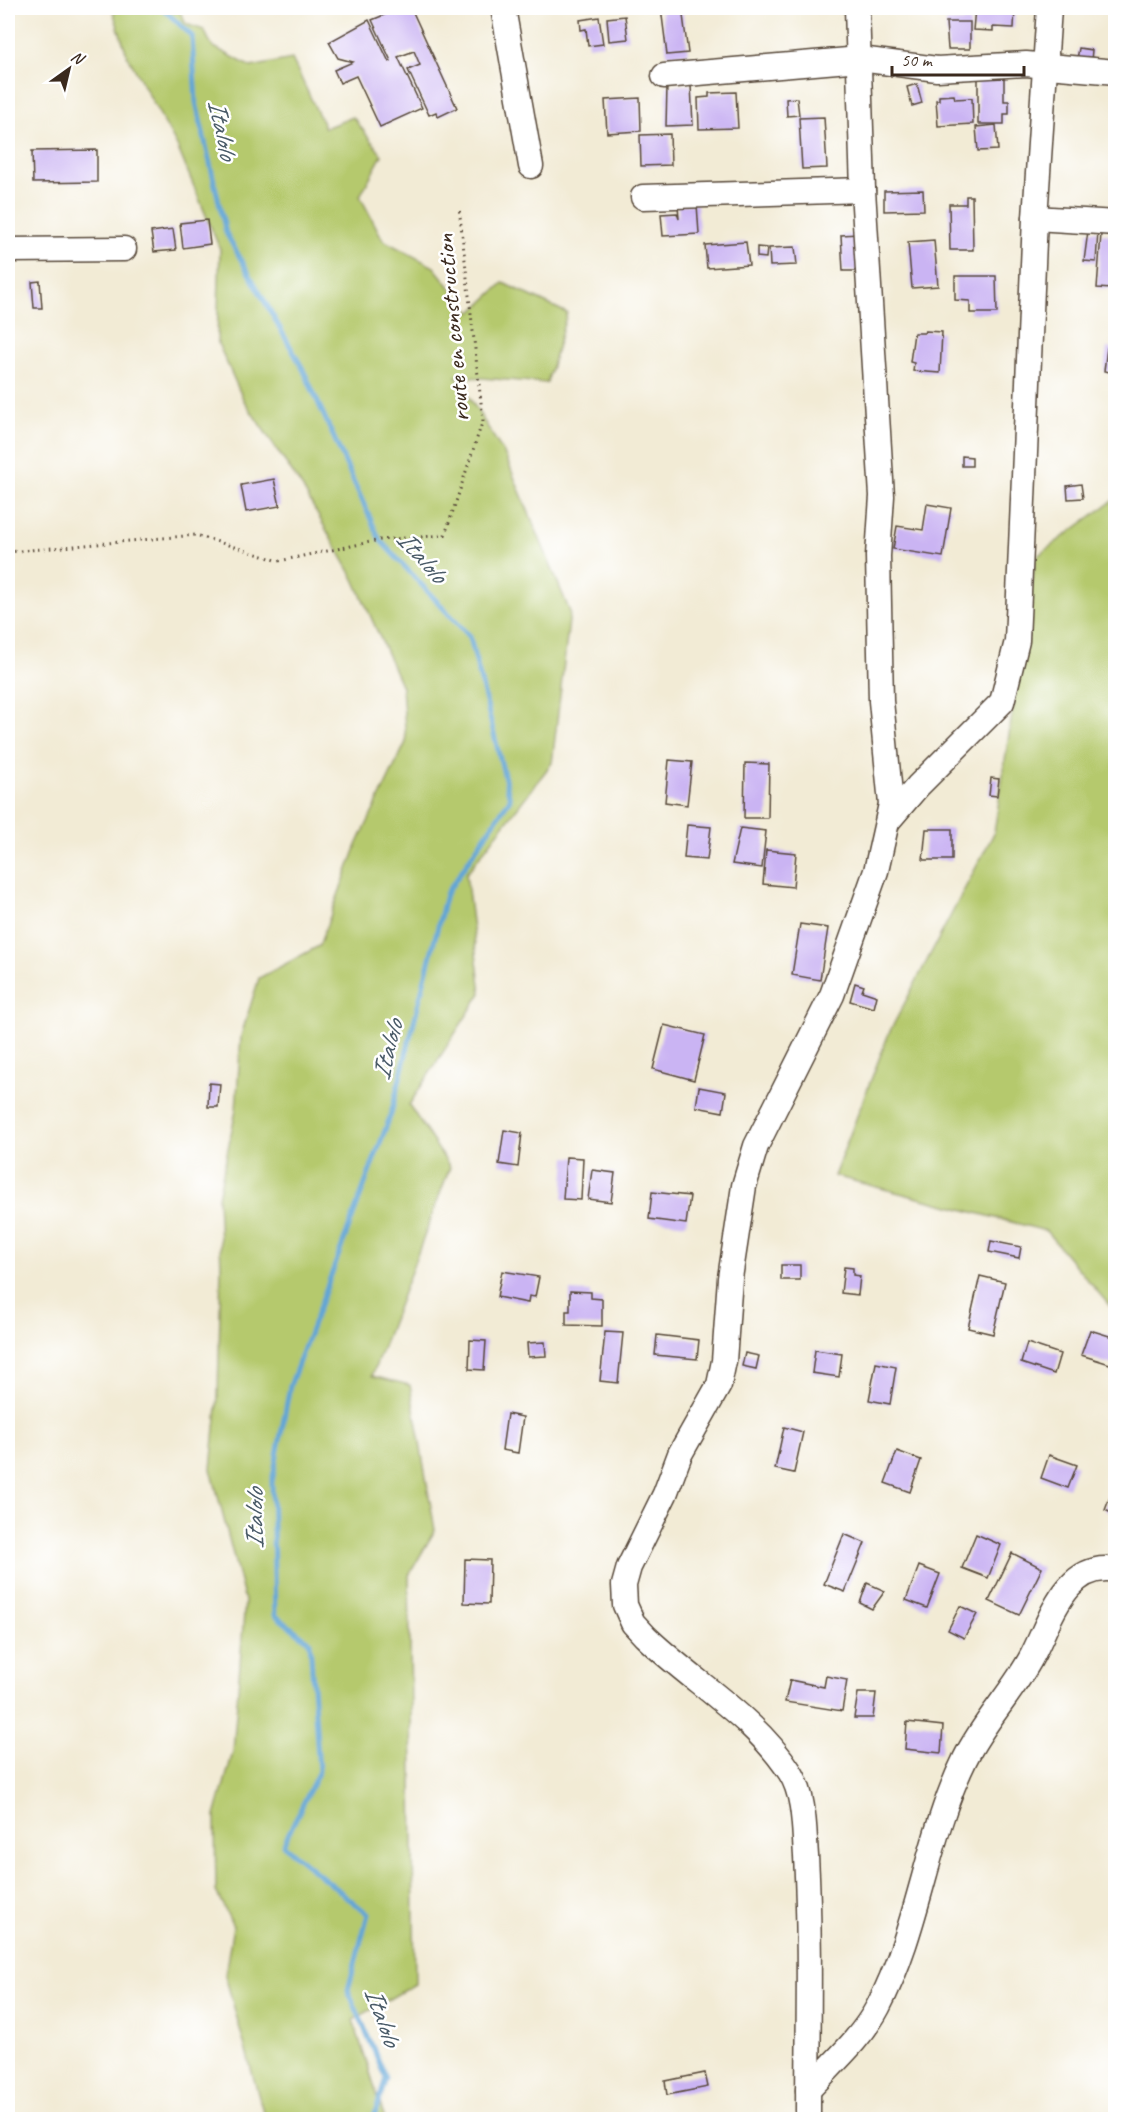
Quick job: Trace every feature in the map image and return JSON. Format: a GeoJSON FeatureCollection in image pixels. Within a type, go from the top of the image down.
{"type":"FeatureCollection","features":[{"type":"Feature","properties":{"kind":"street"},"geometry":{"type":"LineString","coordinates":[[503,8],[531,166]]}},
{"type":"Feature","properties":{"kind":"street"},"geometry":{"type":"LineString","coordinates":[[808,2120],[808,1898],[800,1799],[792,1775],[763,1738],[745,1720],[645,1636],[633,1623],[625,1605],[624,1585],[629,1567],[665,1494],[680,1454],[719,1386],[724,1360],[730,1278],[748,1169],[756,1146],[832,995],[876,871],[888,821],[892,792],[881,702],[878,567],[882,496],[862,190],[857,8]]}},
{"type":"Feature","properties":{"kind":"street"},"geometry":{"type":"LineString","coordinates":[[888,821],[918,786],[1002,702],[1014,651],[1035,218],[1049,8]]}},
{"type":"Feature","properties":{"kind":"street"},"geometry":{"type":"LineString","coordinates":[[664,76],[860,59],[938,69],[1007,64],[1116,72]]}},
{"type":"Feature","properties":{"kind":"street"},"geometry":{"type":"LineString","coordinates":[[643,197],[862,190]]}},
{"type":"Feature","properties":{"kind":"street"},"geometry":{"type":"LineString","coordinates":[[1035,218],[1116,223]]}},
{"type":"Feature","properties":{"kind":"street"},"geometry":{"type":"LineString","coordinates":[[8,250],[124,249]]}},
{"type":"Feature","properties":{"kind":"street"},"geometry":{"type":"LineString","coordinates":[[808,2090],[857,2038],[877,2008],[902,1953],[937,1832],[970,1750],[1031,1659],[1060,1601],[1074,1580],[1090,1570],[1103,1568],[1116,1570]]}},
{"type":"Feature","properties":{"kind":"path","name":"route en construction"},"geometry":{"type":"LineString","coordinates":[[8,552],[196,535],[279,561],[380,540],[446,535],[483,420],[459,207]]}},
{"type":"Feature","properties":{"kind":"green space"},"geometry":{"type":"Polygon","coordinates":[[[112,8],[178,8],[186,24],[204,30],[212,46],[251,67],[292,59],[325,128],[353,117],[382,155],[360,196],[383,240],[434,267],[471,313],[503,283],[567,313],[547,383],[456,376],[505,455],[570,612],[552,763],[466,874],[481,993],[409,1105],[450,1167],[372,1376],[410,1385],[435,1530],[409,1575],[415,1984],[353,2020],[385,2119],[265,2119],[225,1975],[233,1926],[216,1891],[215,1816],[233,1752],[245,1601],[211,1469],[218,1397],[221,1267],[218,1197],[236,1110],[241,1036],[259,978],[319,946],[357,845],[406,742],[402,687],[354,579],[302,487],[244,401],[217,341],[220,249],[177,146],[127,55],[112,8]]]}},
{"type":"Feature","properties":{"kind":"green space"},"geometry":{"type":"Polygon","coordinates":[[[1115,499],[1115,1312],[1046,1231],[834,1176],[889,1033],[994,833],[1036,557],[1115,499]]]}},
{"type":"Feature","properties":{"kind":"building"},"geometry":{"type":"Polygon","coordinates":[[[401,8],[411,8],[457,108],[438,117],[436,112],[429,115],[408,70],[420,65],[414,51],[398,57],[422,108],[380,127],[356,76],[340,83],[334,70],[353,62],[338,58],[329,42],[369,20],[389,62],[391,61],[372,20],[401,8]]]}},
{"type":"Feature","properties":{"kind":"building"},"geometry":{"type":"Polygon","coordinates":[[[661,8],[682,8],[688,53],[667,55],[661,8]]]}},
{"type":"Feature","properties":{"kind":"building"},"geometry":{"type":"Polygon","coordinates":[[[975,8],[1015,8],[1014,28],[993,27],[993,31],[973,30],[975,8]]]}},
{"type":"Feature","properties":{"kind":"building"},"geometry":{"type":"Polygon","coordinates":[[[625,16],[628,39],[609,41],[607,18],[625,16]]]}},
{"type":"Feature","properties":{"kind":"building"},"geometry":{"type":"Polygon","coordinates":[[[599,17],[603,44],[588,46],[586,29],[581,30],[580,20],[599,17]]]}},
{"type":"Feature","properties":{"kind":"building"},"geometry":{"type":"Polygon","coordinates":[[[946,22],[970,22],[970,49],[948,49],[946,22]]]}},
{"type":"Feature","properties":{"kind":"building"},"geometry":{"type":"Polygon","coordinates":[[[1079,48],[1092,50],[1091,61],[1077,59],[1079,48]]]}},
{"type":"Feature","properties":{"kind":"building"},"geometry":{"type":"Polygon","coordinates":[[[978,78],[1004,78],[1004,101],[1009,101],[1009,114],[1004,114],[1004,124],[978,124],[978,78]]]}},
{"type":"Feature","properties":{"kind":"building"},"geometry":{"type":"Polygon","coordinates":[[[917,84],[922,103],[912,106],[907,87],[917,84]]]}},
{"type":"Feature","properties":{"kind":"building"},"geometry":{"type":"Polygon","coordinates":[[[691,85],[693,125],[666,126],[667,86],[691,85]]]}},
{"type":"Feature","properties":{"kind":"building"},"geometry":{"type":"Polygon","coordinates":[[[736,92],[738,128],[699,129],[698,98],[709,97],[709,93],[736,92]]]}},
{"type":"Feature","properties":{"kind":"building"},"geometry":{"type":"Polygon","coordinates":[[[954,95],[955,99],[972,98],[973,124],[938,126],[936,100],[939,100],[939,96],[954,95]]]}},
{"type":"Feature","properties":{"kind":"building"},"geometry":{"type":"Polygon","coordinates":[[[640,98],[641,131],[607,133],[605,100],[640,98]]]}},
{"type":"Feature","properties":{"kind":"building"},"geometry":{"type":"Polygon","coordinates":[[[797,98],[799,115],[787,116],[786,99],[797,98]]]}},
{"type":"Feature","properties":{"kind":"building"},"geometry":{"type":"Polygon","coordinates":[[[824,117],[827,168],[802,169],[799,118],[824,117]]]}},
{"type":"Feature","properties":{"kind":"building"},"geometry":{"type":"Polygon","coordinates":[[[996,125],[998,150],[978,151],[976,127],[996,125]]]}},
{"type":"Feature","properties":{"kind":"building"},"geometry":{"type":"Polygon","coordinates":[[[670,134],[671,165],[641,166],[640,135],[670,134]]]}},
{"type":"Feature","properties":{"kind":"building"},"geometry":{"type":"Polygon","coordinates":[[[97,150],[97,182],[33,183],[32,151],[97,150]]]}},
{"type":"Feature","properties":{"kind":"building"},"geometry":{"type":"Polygon","coordinates":[[[923,190],[924,210],[884,211],[884,191],[923,190]]]}},
{"type":"Feature","properties":{"kind":"building"},"geometry":{"type":"Polygon","coordinates":[[[966,196],[972,196],[973,250],[950,250],[949,204],[966,204],[966,196]]]}},
{"type":"Feature","properties":{"kind":"building"},"geometry":{"type":"Polygon","coordinates":[[[697,204],[699,234],[663,236],[661,214],[677,213],[679,219],[678,205],[697,204]]]}},
{"type":"Feature","properties":{"kind":"building"},"geometry":{"type":"Polygon","coordinates":[[[207,220],[210,244],[183,248],[180,223],[207,220]]]}},
{"type":"Feature","properties":{"kind":"building"},"geometry":{"type":"Polygon","coordinates":[[[173,229],[176,250],[154,252],[151,232],[173,229]]]}},
{"type":"Feature","properties":{"kind":"building"},"geometry":{"type":"Polygon","coordinates":[[[1088,231],[1098,231],[1096,262],[1084,261],[1088,231]]]}},
{"type":"Feature","properties":{"kind":"building"},"geometry":{"type":"Polygon","coordinates":[[[859,234],[861,271],[843,271],[841,235],[859,234]]]}},
{"type":"Feature","properties":{"kind":"building"},"geometry":{"type":"Polygon","coordinates":[[[1101,234],[1116,235],[1112,289],[1097,288],[1101,234]]]}},
{"type":"Feature","properties":{"kind":"building"},"geometry":{"type":"Polygon","coordinates":[[[934,240],[938,286],[912,288],[908,242],[934,240]]]}},
{"type":"Feature","properties":{"kind":"building"},"geometry":{"type":"Polygon","coordinates":[[[746,242],[749,265],[707,268],[705,245],[746,242]]]}},
{"type":"Feature","properties":{"kind":"building"},"geometry":{"type":"Polygon","coordinates":[[[757,247],[767,248],[766,258],[757,257],[757,247]]]}},
{"type":"Feature","properties":{"kind":"building"},"geometry":{"type":"Polygon","coordinates":[[[795,247],[797,265],[770,266],[769,248],[795,247]]]}},
{"type":"Feature","properties":{"kind":"building"},"geometry":{"type":"Polygon","coordinates":[[[955,276],[996,276],[997,313],[970,313],[970,301],[955,300],[955,276]]]}},
{"type":"Feature","properties":{"kind":"building"},"geometry":{"type":"Polygon","coordinates":[[[40,281],[42,308],[34,308],[32,282],[40,281]]]}},
{"type":"Feature","properties":{"kind":"building"},"geometry":{"type":"Polygon","coordinates":[[[942,332],[940,373],[913,371],[914,363],[910,362],[914,333],[942,332]]]}},
{"type":"Feature","properties":{"kind":"building"},"geometry":{"type":"Polygon","coordinates":[[[1107,348],[1116,349],[1116,373],[1104,371],[1107,348]]]}},
{"type":"Feature","properties":{"kind":"building"},"geometry":{"type":"Polygon","coordinates":[[[962,456],[972,457],[972,466],[962,466],[962,456]]]}},
{"type":"Feature","properties":{"kind":"building"},"geometry":{"type":"Polygon","coordinates":[[[274,479],[280,506],[246,512],[241,485],[274,479]]]}},
{"type":"Feature","properties":{"kind":"building"},"geometry":{"type":"Polygon","coordinates":[[[1081,484],[1083,498],[1068,499],[1067,486],[1081,484]]]}},
{"type":"Feature","properties":{"kind":"building"},"geometry":{"type":"Polygon","coordinates":[[[927,504],[951,508],[943,557],[893,549],[897,526],[923,530],[927,504]]]}},
{"type":"Feature","properties":{"kind":"building"},"geometry":{"type":"Polygon","coordinates":[[[669,760],[692,762],[687,805],[665,802],[669,760]]]}},
{"type":"Feature","properties":{"kind":"building"},"geometry":{"type":"Polygon","coordinates":[[[745,763],[769,764],[768,818],[744,818],[745,763]]]}},
{"type":"Feature","properties":{"kind":"building"},"geometry":{"type":"Polygon","coordinates":[[[991,778],[999,779],[997,796],[989,795],[991,778]]]}},
{"type":"Feature","properties":{"kind":"building"},"geometry":{"type":"Polygon","coordinates":[[[687,825],[711,827],[707,860],[684,858],[687,825]]]}},
{"type":"Feature","properties":{"kind":"building"},"geometry":{"type":"Polygon","coordinates":[[[740,828],[766,831],[762,868],[732,864],[740,828]]]}},
{"type":"Feature","properties":{"kind":"building"},"geometry":{"type":"Polygon","coordinates":[[[926,829],[952,829],[952,860],[923,860],[926,829]]]}},
{"type":"Feature","properties":{"kind":"building"},"geometry":{"type":"Polygon","coordinates":[[[766,850],[796,853],[793,887],[763,884],[766,850]]]}},
{"type":"Feature","properties":{"kind":"building"},"geometry":{"type":"Polygon","coordinates":[[[800,924],[828,928],[820,980],[792,975],[800,924]]]}},
{"type":"Feature","properties":{"kind":"building"},"geometry":{"type":"Polygon","coordinates":[[[855,983],[864,986],[862,991],[877,996],[874,1008],[850,1001],[855,983]]]}},
{"type":"Feature","properties":{"kind":"building"},"geometry":{"type":"Polygon","coordinates":[[[664,1025],[705,1035],[694,1080],[653,1069],[664,1025]]]}},
{"type":"Feature","properties":{"kind":"building"},"geometry":{"type":"Polygon","coordinates":[[[209,1083],[220,1084],[218,1107],[208,1107],[209,1083]]]}},
{"type":"Feature","properties":{"kind":"building"},"geometry":{"type":"Polygon","coordinates":[[[699,1087],[726,1092],[723,1112],[696,1107],[699,1087]]]}},
{"type":"Feature","properties":{"kind":"building"},"geometry":{"type":"Polygon","coordinates":[[[504,1130],[522,1133],[518,1167],[499,1164],[504,1130]]]}},
{"type":"Feature","properties":{"kind":"building"},"geometry":{"type":"Polygon","coordinates":[[[566,1157],[583,1158],[581,1200],[563,1199],[566,1157]]]}},
{"type":"Feature","properties":{"kind":"building"},"geometry":{"type":"Polygon","coordinates":[[[592,1170],[615,1173],[611,1202],[588,1199],[592,1170]]]}},
{"type":"Feature","properties":{"kind":"building"},"geometry":{"type":"Polygon","coordinates":[[[652,1192],[690,1196],[686,1224],[649,1219],[652,1192]]]}},
{"type":"Feature","properties":{"kind":"building"},"geometry":{"type":"Polygon","coordinates":[[[991,1241],[1021,1247],[1019,1258],[989,1252],[991,1241]]]}},
{"type":"Feature","properties":{"kind":"building"},"geometry":{"type":"Polygon","coordinates":[[[781,1265],[800,1265],[800,1280],[781,1280],[781,1265]]]}},
{"type":"Feature","properties":{"kind":"building"},"geometry":{"type":"Polygon","coordinates":[[[844,1267],[853,1268],[853,1275],[860,1276],[858,1295],[841,1293],[844,1267]]]}},
{"type":"Feature","properties":{"kind":"building"},"geometry":{"type":"Polygon","coordinates":[[[502,1271],[539,1277],[535,1297],[529,1296],[528,1303],[497,1297],[502,1271]]]}},
{"type":"Feature","properties":{"kind":"building"},"geometry":{"type":"Polygon","coordinates":[[[980,1276],[1005,1282],[993,1334],[968,1328],[980,1276]]]}},
{"type":"Feature","properties":{"kind":"building"},"geometry":{"type":"Polygon","coordinates":[[[570,1291],[591,1292],[591,1298],[602,1299],[602,1326],[566,1325],[566,1311],[570,1311],[570,1291]]]}},
{"type":"Feature","properties":{"kind":"building"},"geometry":{"type":"Polygon","coordinates":[[[1090,1330],[1116,1338],[1116,1366],[1081,1355],[1090,1330]]]}},
{"type":"Feature","properties":{"kind":"building"},"geometry":{"type":"Polygon","coordinates":[[[605,1332],[623,1333],[618,1383],[600,1381],[605,1332]]]}},
{"type":"Feature","properties":{"kind":"building"},"geometry":{"type":"Polygon","coordinates":[[[657,1335],[699,1340],[697,1359],[655,1355],[657,1335]]]}},
{"type":"Feature","properties":{"kind":"building"},"geometry":{"type":"Polygon","coordinates":[[[470,1340],[486,1341],[484,1370],[469,1369],[470,1340]]]}},
{"type":"Feature","properties":{"kind":"building"},"geometry":{"type":"Polygon","coordinates":[[[545,1342],[546,1356],[528,1357],[527,1343],[545,1342]]]}},
{"type":"Feature","properties":{"kind":"building"},"geometry":{"type":"Polygon","coordinates":[[[1027,1343],[1060,1354],[1054,1374],[1021,1363],[1027,1343]]]}},
{"type":"Feature","properties":{"kind":"building"},"geometry":{"type":"Polygon","coordinates":[[[815,1350],[842,1354],[839,1377],[812,1373],[815,1350]]]}},
{"type":"Feature","properties":{"kind":"building"},"geometry":{"type":"Polygon","coordinates":[[[745,1353],[759,1356],[756,1369],[742,1366],[745,1353]]]}},
{"type":"Feature","properties":{"kind":"building"},"geometry":{"type":"Polygon","coordinates":[[[876,1363],[896,1367],[890,1404],[869,1400],[876,1363]]]}},
{"type":"Feature","properties":{"kind":"building"},"geometry":{"type":"Polygon","coordinates":[[[507,1414],[523,1417],[518,1453],[502,1450],[507,1414]]]}},
{"type":"Feature","properties":{"kind":"building"},"geometry":{"type":"Polygon","coordinates":[[[784,1427],[803,1432],[794,1473],[775,1469],[784,1427]]]}},
{"type":"Feature","properties":{"kind":"building"},"geometry":{"type":"Polygon","coordinates":[[[897,1451],[921,1460],[910,1492],[885,1483],[897,1451]]]}},
{"type":"Feature","properties":{"kind":"building"},"geometry":{"type":"Polygon","coordinates":[[[1049,1455],[1077,1465],[1068,1488],[1041,1478],[1049,1455]]]}},
{"type":"Feature","properties":{"kind":"building"},"geometry":{"type":"Polygon","coordinates":[[[1110,1497],[1116,1499],[1116,1515],[1105,1510],[1110,1497]]]}},
{"type":"Feature","properties":{"kind":"building"},"geometry":{"type":"Polygon","coordinates":[[[844,1534],[865,1543],[845,1592],[824,1584],[844,1534]]]}},
{"type":"Feature","properties":{"kind":"building"},"geometry":{"type":"Polygon","coordinates":[[[976,1534],[1001,1545],[988,1578],[962,1568],[976,1534]]]}},
{"type":"Feature","properties":{"kind":"building"},"geometry":{"type":"Polygon","coordinates":[[[1012,1553],[1042,1568],[1019,1615],[989,1601],[1012,1553]]]}},
{"type":"Feature","properties":{"kind":"building"},"geometry":{"type":"Polygon","coordinates":[[[465,1559],[490,1560],[489,1604],[464,1603],[465,1559]]]}},
{"type":"Feature","properties":{"kind":"building"},"geometry":{"type":"Polygon","coordinates":[[[919,1566],[940,1574],[927,1608],[906,1600],[919,1566]]]}},
{"type":"Feature","properties":{"kind":"building"},"geometry":{"type":"Polygon","coordinates":[[[867,1583],[885,1591],[872,1609],[860,1603],[867,1583]]]}},
{"type":"Feature","properties":{"kind":"building"},"geometry":{"type":"Polygon","coordinates":[[[960,1606],[977,1614],[964,1638],[948,1630],[960,1606]]]}},
{"type":"Feature","properties":{"kind":"building"},"geometry":{"type":"Polygon","coordinates":[[[826,1676],[847,1680],[842,1711],[785,1702],[790,1680],[824,1687],[826,1676]]]}},
{"type":"Feature","properties":{"kind":"building"},"geometry":{"type":"Polygon","coordinates":[[[858,1693],[876,1693],[873,1718],[854,1718],[858,1693]]]}},
{"type":"Feature","properties":{"kind":"building"},"geometry":{"type":"Polygon","coordinates":[[[907,1722],[943,1726],[941,1753],[905,1749],[907,1722]]]}},
{"type":"Feature","properties":{"kind":"building"},"geometry":{"type":"Polygon","coordinates":[[[705,2073],[708,2087],[667,2095],[665,2081],[705,2073]]]}},
{"type":"Feature","properties":{"kind":"waterway","name":"Italolo"},"geometry":{"type":"LineString","coordinates":[[162,8],[192,36],[196,102],[226,233],[303,369],[380,540],[470,637],[510,799],[446,894],[391,1114],[290,1386],[272,1482],[275,1615],[310,1642],[319,1771],[283,1845],[368,1914],[348,1990],[386,2078],[373,2120]]}}]}
